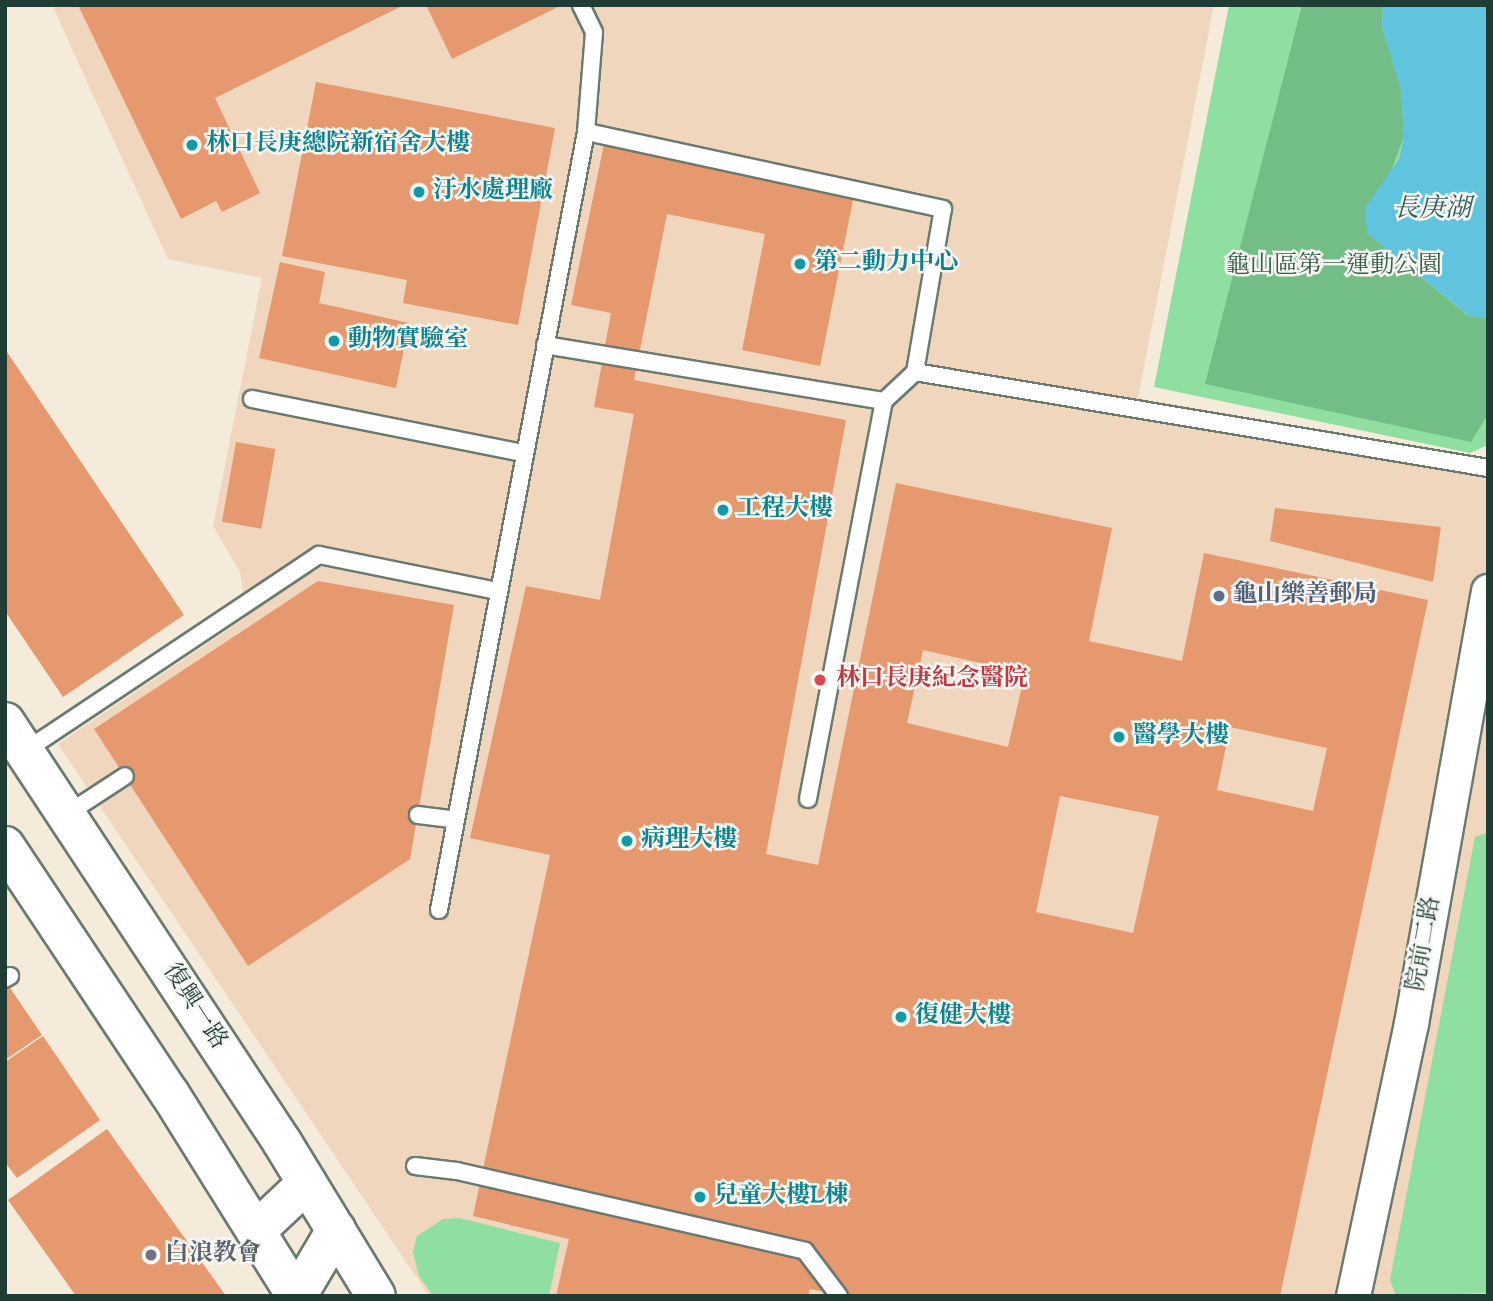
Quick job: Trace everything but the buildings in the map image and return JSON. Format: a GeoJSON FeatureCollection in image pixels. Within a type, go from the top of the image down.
{"type":"FeatureCollection","features":[{"type":"Feature","properties":{"kind":"main road","name":"復興一路"},"geometry":{"type":"LineString","coordinates":[[15,736],[307,1183],[376,1296]]}},
{"type":"Feature","properties":{"kind":"main road"},"geometry":{"type":"LineString","coordinates":[[5,846],[297,1296],[336,1230]]}},
{"type":"Feature","properties":{"kind":"main road"},"geometry":{"type":"LineString","coordinates":[[256,1231],[307,1183]]}},
{"type":"Feature","properties":{"kind":"street","name":"院前二路"},"geometry":{"type":"LineString","coordinates":[[1353,1296],[1410,1023],[1488,591]]}},
{"type":"Feature","properties":{"kind":"lane"},"geometry":{"type":"LineString","coordinates":[[439,909],[522,453],[586,132],[594,32],[581,5]]}},
{"type":"Feature","properties":{"kind":"lane"},"geometry":{"type":"LineString","coordinates":[[586,132],[943,209],[915,372],[884,401],[808,799]]}},
{"type":"Feature","properties":{"kind":"lane"},"geometry":{"type":"LineString","coordinates":[[545,345],[884,401]]}},
{"type":"Feature","properties":{"kind":"lane"},"geometry":{"type":"LineString","coordinates":[[915,372],[1488,468]]}},
{"type":"Feature","properties":{"kind":"lane"},"geometry":{"type":"LineString","coordinates":[[252,399],[522,453]]}},
{"type":"Feature","properties":{"kind":"lane"},"geometry":{"type":"LineString","coordinates":[[15,736],[319,555],[497,591]]}},
{"type":"Feature","properties":{"kind":"lane"},"geometry":{"type":"LineString","coordinates":[[68,814],[125,776]]}},
{"type":"Feature","properties":{"kind":"lane"},"geometry":{"type":"LineString","coordinates":[[418,815],[456,820]]}},
{"type":"Feature","properties":{"kind":"lane"},"geometry":{"type":"LineString","coordinates":[[415,1166],[457,1171],[805,1251],[839,1296]]}},
{"type":"Feature","properties":{"kind":"shaded area","name":"林口長庚紀念醫院"},"geometry":{"type":"Polygon","coordinates":[[[52,5],[1214,5],[1138,398],[1488,461],[1488,1296],[429,1296],[58,744],[247,617],[240,572],[213,526],[262,278],[168,259],[52,5]]]}},
{"type":"Feature","properties":{"kind":"green space","name":"龜山區第一運動公園"},"geometry":{"type":"Polygon","coordinates":[[[1229,5],[1488,5],[1488,445],[1470,453],[1154,387],[1229,5]]]}},
{"type":"Feature","properties":{"kind":"green space"},"geometry":{"type":"Polygon","coordinates":[[[1302,5],[1383,5],[1382,27],[1401,89],[1404,137],[1367,233],[1467,315],[1488,319],[1488,414],[1471,442],[1205,384],[1302,5]]]}},
{"type":"Feature","properties":{"kind":"green space"},"geometry":{"type":"Polygon","coordinates":[[[1488,832],[1488,1293],[1396,1296],[1390,1280],[1475,837],[1488,832]]]}},
{"type":"Feature","properties":{"kind":"green space"},"geometry":{"type":"Polygon","coordinates":[[[459,1218],[560,1243],[549,1296],[433,1296],[419,1276],[413,1252],[417,1236],[443,1219],[459,1218]]]}},
{"type":"Feature","properties":{"kind":"water","name":"長庚湖"},"geometry":{"type":"Polygon","coordinates":[[[1383,5],[1488,5],[1488,319],[1468,315],[1367,233],[1365,208],[1399,159],[1404,137],[1401,89],[1382,27],[1383,5]]]}},
{"type":"Feature","properties":{"kind":"place","name":"林口長庚總院新宿舍大樓"},"geometry":{"type":"Point","coordinates":[192,145]}},
{"type":"Feature","properties":{"kind":"place","name":"汙水處理廠"},"geometry":{"type":"Point","coordinates":[419,192]}},
{"type":"Feature","properties":{"kind":"place","name":"第二動力中心"},"geometry":{"type":"Point","coordinates":[800,264]}},
{"type":"Feature","properties":{"kind":"place","name":"動物實驗室"},"geometry":{"type":"Point","coordinates":[334,341]}},
{"type":"Feature","properties":{"kind":"place","name":"工程大樓"},"geometry":{"type":"Point","coordinates":[723,510]}},
{"type":"Feature","properties":{"kind":"place","name":"龜山樂善郵局"},"geometry":{"type":"Point","coordinates":[1219,596]}},
{"type":"Feature","properties":{"kind":"place","name":"林口長庚紀念醫院"},"geometry":{"type":"Point","coordinates":[820,680]}},
{"type":"Feature","properties":{"kind":"place","name":"醫學大樓"},"geometry":{"type":"Point","coordinates":[1119,737]}},
{"type":"Feature","properties":{"kind":"place","name":"病理大樓"},"geometry":{"type":"Point","coordinates":[627,841]}},
{"type":"Feature","properties":{"kind":"place","name":"復健大樓"},"geometry":{"type":"Point","coordinates":[901,1017]}},
{"type":"Feature","properties":{"kind":"place","name":"兒童大樓L棟"},"geometry":{"type":"Point","coordinates":[700,1197]}},
{"type":"Feature","properties":{"kind":"place","name":"白浪教會"},"geometry":{"type":"Point","coordinates":[151,1255]}}]}
